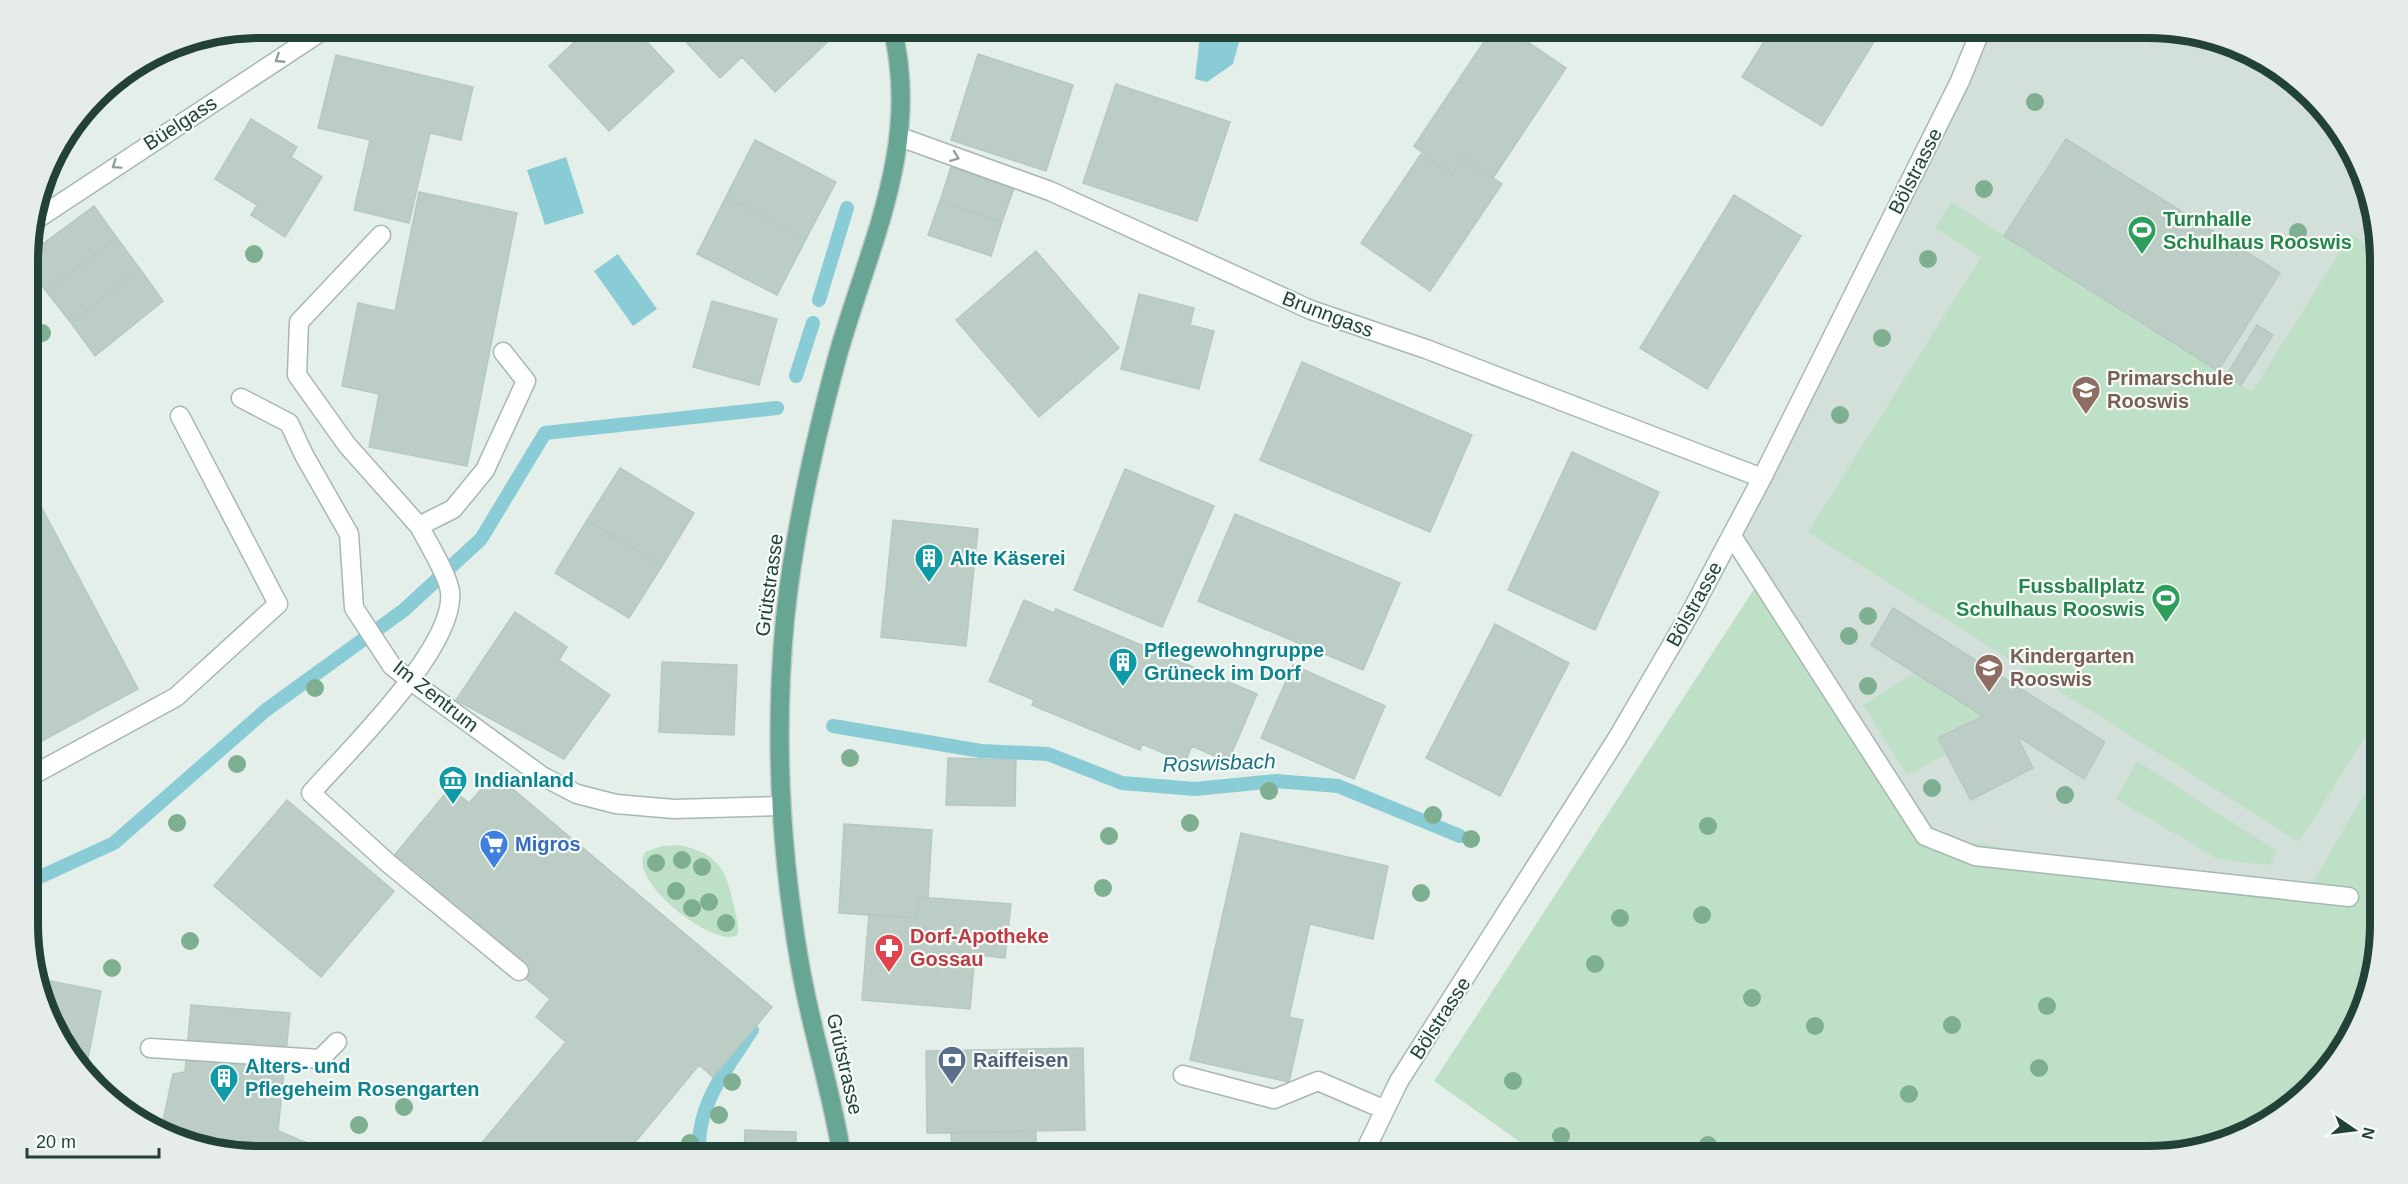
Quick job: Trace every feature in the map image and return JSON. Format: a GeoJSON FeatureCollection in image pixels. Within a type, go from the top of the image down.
{"type":"FeatureCollection","features":[{"type":"Feature","properties":{"kind":"main road","name":"Grütstrasse"},"geometry":{"type":"LineString","coordinates":[[840,1146],[800,966],[780,806],[782,658],[801,518],[830,386],[894,175],[902,106],[893,38]]}},
{"type":"Feature","properties":{"kind":"street","name":"Büelgass"},"geometry":{"type":"LineString","coordinates":[[42,216],[311,38]]}},
{"type":"Feature","properties":{"kind":"street","name":"Bölstrasse"},"geometry":{"type":"LineString","coordinates":[[1367,1146],[1383,1109],[1618,737],[1732,536],[1960,81],[1978,38]]}},
{"type":"Feature","properties":{"kind":"street","name":"Brunngass"},"geometry":{"type":"LineString","coordinates":[[900,137],[1050,192],[1311,310],[1426,349],[1762,478]]}},
{"type":"Feature","properties":{"kind":"street"},"geometry":{"type":"LineString","coordinates":[[381,235],[299,322],[297,375],[347,445],[419,526],[451,591],[448,618],[411,681],[311,793],[388,863],[519,971]]}},
{"type":"Feature","properties":{"kind":"street"},"geometry":{"type":"LineString","coordinates":[[419,526],[453,509],[485,470],[526,381],[503,352]]}},
{"type":"Feature","properties":{"kind":"street","name":"Im Zentrum"},"geometry":{"type":"LineString","coordinates":[[241,398],[289,423],[304,455],[349,534],[354,608],[392,666],[411,681],[542,776],[577,795],[616,804],[674,809],[780,806]]}},
{"type":"Feature","properties":{"kind":"street"},"geometry":{"type":"LineString","coordinates":[[38,772],[176,696],[278,604],[180,416]]}},
{"type":"Feature","properties":{"kind":"street"},"geometry":{"type":"LineString","coordinates":[[1732,536],[1925,836],[1975,856],[2349,897]]}},
{"type":"Feature","properties":{"kind":"street"},"geometry":{"type":"LineString","coordinates":[[150,1048],[320,1059],[337,1042]]}},
{"type":"Feature","properties":{"kind":"street"},"geometry":{"type":"LineString","coordinates":[[1183,1075],[1274,1099],[1318,1081],[1383,1109]]}},
{"type":"Feature","properties":{"kind":"shaded area","name":"Primarschule Rooswis"},"geometry":{"type":"Polygon","coordinates":[[[1977,38],[2163,38],[2178,39],[2220,49],[2247,60],[2284,83],[2306,102],[2341,148],[2359,188],[2369,230],[2370,245],[2370,783],[2307,892],[1925,836],[1732,536],[1977,38]]]}},
{"type":"Feature","properties":{"kind":"green space","name":"Fussballplatz Schulhaus Rooswis"},"geometry":{"type":"Polygon","coordinates":[[[1951,202],[2252,392],[2351,234],[2370,246],[2370,729],[2299,842],[1808,532],[1981,257],[1935,228],[1951,202]]]}},
{"type":"Feature","properties":{"kind":"green space"},"geometry":{"type":"Polygon","coordinates":[[[1760,580],[1925,836],[2307,892],[2370,783],[2369,954],[2354,1010],[2325,1060],[2306,1082],[2260,1117],[2220,1135],[2178,1145],[2163,1146],[1526,1146],[1434,1081],[1760,580]]]}},
{"type":"Feature","properties":{"kind":"green space"},"geometry":{"type":"Polygon","coordinates":[[[1915,673],[1983,716],[1939,738],[1947,754],[1907,775],[1863,705],[1915,673]]]}},
{"type":"Feature","properties":{"kind":"green space"},"geometry":{"type":"Polygon","coordinates":[[[2137,761],[2277,851],[2269,865],[2218,859],[2116,799],[2137,761]]]}},
{"type":"Feature","properties":{"kind":"green space"},"geometry":{"type":"Polygon","coordinates":[[[679,845],[702,852],[717,863],[722,870],[733,902],[738,934],[728,937],[696,924],[678,911],[649,880],[643,865],[645,852],[662,846],[679,845]]]}},
{"type":"Feature","properties":{"kind":"water"},"geometry":{"type":"Polygon","coordinates":[[[1200,38],[1240,38],[1233,64],[1207,82],[1195,79],[1200,38]]]}},
{"type":"Feature","properties":{"kind":"water"},"geometry":{"type":"Polygon","coordinates":[[[566,157],[584,213],[545,225],[527,170],[566,157]]]}},
{"type":"Feature","properties":{"kind":"water"},"geometry":{"type":"Polygon","coordinates":[[[618,254],[657,309],[633,326],[594,271],[618,254]]]}},
{"type":"Feature","properties":{"kind":"building"},"geometry":{"type":"Polygon","coordinates":[[[578,38],[643,38],[674,71],[609,131],[549,66],[578,38]]]}},
{"type":"Feature","properties":{"kind":"building"},"geometry":{"type":"Polygon","coordinates":[[[682,38],[832,38],[775,92],[742,57],[720,78],[682,38]]]}},
{"type":"Feature","properties":{"kind":"building"},"geometry":{"type":"Polygon","coordinates":[[[1487,38],[1522,38],[1566,68],[1493,178],[1463,158],[1452,175],[1414,146],[1487,38]]]}},
{"type":"Feature","properties":{"kind":"building"},"geometry":{"type":"Polygon","coordinates":[[[1766,38],[1876,38],[1822,126],[1742,77],[1766,38]]]}},
{"type":"Feature","properties":{"kind":"building"},"geometry":{"type":"Polygon","coordinates":[[[978,54],[1073,85],[1046,171],[951,140],[978,54]]]}},
{"type":"Feature","properties":{"kind":"building"},"geometry":{"type":"Polygon","coordinates":[[[336,55],[473,87],[461,140],[430,133],[409,223],[354,210],[370,140],[318,128],[336,55]]]}},
{"type":"Feature","properties":{"kind":"building"},"geometry":{"type":"Polygon","coordinates":[[[1116,84],[1230,122],[1197,221],[1083,183],[1116,84]]]}},
{"type":"Feature","properties":{"kind":"building"},"geometry":{"type":"Polygon","coordinates":[[[251,119],[297,147],[291,157],[322,177],[285,237],[251,215],[257,205],[215,179],[251,119]]]}},
{"type":"Feature","properties":{"kind":"building","name":"Turnhalle Schulhaus Rooswis"},"geometry":{"type":"Polygon","coordinates":[[[2066,139],[2280,273],[2218,371],[2004,236],[2066,139]]]}},
{"type":"Feature","properties":{"kind":"building"},"geometry":{"type":"Polygon","coordinates":[[[755,140],[836,182],[806,239],[726,197],[755,140]]]}},
{"type":"Feature","properties":{"kind":"building"},"geometry":{"type":"Polygon","coordinates":[[[1421,154],[1452,175],[1463,158],[1502,184],[1430,291],[1361,243],[1421,154]]]}},
{"type":"Feature","properties":{"kind":"building"},"geometry":{"type":"Polygon","coordinates":[[[951,167],[1014,188],[1002,222],[940,201],[951,167]]]}},
{"type":"Feature","properties":{"kind":"building"},"geometry":{"type":"Polygon","coordinates":[[[419,192],[517,213],[467,466],[369,447],[379,394],[342,386],[358,303],[395,311],[419,192]]]}},
{"type":"Feature","properties":{"kind":"building"},"geometry":{"type":"Polygon","coordinates":[[[1734,195],[1801,236],[1707,389],[1640,348],[1734,195]]]}},
{"type":"Feature","properties":{"kind":"building"},"geometry":{"type":"Polygon","coordinates":[[[726,197],[806,239],[777,295],[697,254],[726,197]]]}},
{"type":"Feature","properties":{"kind":"building"},"geometry":{"type":"Polygon","coordinates":[[[940,201],[1002,222],[991,256],[928,235],[940,201]]]}},
{"type":"Feature","properties":{"kind":"building"},"geometry":{"type":"Polygon","coordinates":[[[94,206],[117,238],[46,291],[38,280],[38,248],[94,206]]]}},
{"type":"Feature","properties":{"kind":"building"},"geometry":{"type":"Polygon","coordinates":[[[117,238],[140,269],[71,323],[46,291],[117,238]]]}},
{"type":"Feature","properties":{"kind":"building"},"geometry":{"type":"Polygon","coordinates":[[[1036,251],[1119,348],[1039,417],[956,320],[1036,251]]]}},
{"type":"Feature","properties":{"kind":"building"},"geometry":{"type":"Polygon","coordinates":[[[140,269],[163,301],[95,356],[71,323],[140,269]]]}},
{"type":"Feature","properties":{"kind":"building"},"geometry":{"type":"Polygon","coordinates":[[[1139,294],[1194,308],[1190,325],[1214,331],[1199,389],[1121,369],[1139,294]]]}},
{"type":"Feature","properties":{"kind":"building"},"geometry":{"type":"Polygon","coordinates":[[[712,301],[777,319],[759,385],[693,367],[712,301]]]}},
{"type":"Feature","properties":{"kind":"building"},"geometry":{"type":"Polygon","coordinates":[[[2257,325],[2273,335],[2241,385],[2226,376],[2257,325]]]}},
{"type":"Feature","properties":{"kind":"building"},"geometry":{"type":"Polygon","coordinates":[[[1302,362],[1472,435],[1430,532],[1260,460],[1302,362]]]}},
{"type":"Feature","properties":{"kind":"building"},"geometry":{"type":"Polygon","coordinates":[[[1572,452],[1659,492],[1595,630],[1508,590],[1572,452]]]}},
{"type":"Feature","properties":{"kind":"building"},"geometry":{"type":"Polygon","coordinates":[[[620,468],[694,513],[662,566],[587,520],[620,468]]]}},
{"type":"Feature","properties":{"kind":"building"},"geometry":{"type":"Polygon","coordinates":[[[1125,469],[1214,506],[1162,627],[1074,590],[1125,469]]]}},
{"type":"Feature","properties":{"kind":"building"},"geometry":{"type":"Polygon","coordinates":[[[38,501],[138,689],[38,743],[38,501]]]}},
{"type":"Feature","properties":{"kind":"building"},"geometry":{"type":"Polygon","coordinates":[[[1235,514],[1400,583],[1363,670],[1198,601],[1235,514]]]}},
{"type":"Feature","properties":{"kind":"building"},"geometry":{"type":"Polygon","coordinates":[[[587,520],[662,566],[629,618],[555,573],[587,520]]]}},
{"type":"Feature","properties":{"kind":"building","name":"Alte Käserei"},"geometry":{"type":"Polygon","coordinates":[[[893,520],[978,529],[966,646],[881,637],[893,520]]]}},
{"type":"Feature","properties":{"kind":"building","name":"Pflegewohngruppe Grüneck im Dorf"},"geometry":{"type":"Polygon","coordinates":[[[1024,600],[1054,613],[1056,609],[1257,694],[1228,762],[1192,746],[1185,762],[1142,744],[1140,750],[1032,705],[1034,700],[989,681],[1024,600]]]}},
{"type":"Feature","properties":{"kind":"building","name":"Kindergarten Rooswis"},"geometry":{"type":"Polygon","coordinates":[[[1893,608],[2105,742],[2084,779],[2017,736],[2033,768],[1971,800],[1938,738],[1983,716],[1871,645],[1893,608]]]}},
{"type":"Feature","properties":{"kind":"building"},"geometry":{"type":"Polygon","coordinates":[[[515,612],[567,647],[559,660],[610,695],[564,759],[456,700],[515,612]]]}},
{"type":"Feature","properties":{"kind":"building"},"geometry":{"type":"Polygon","coordinates":[[[1495,624],[1569,663],[1500,796],[1426,758],[1495,624]]]}},
{"type":"Feature","properties":{"kind":"building"},"geometry":{"type":"Polygon","coordinates":[[[662,662],[737,665],[734,735],[659,732],[662,662]]]}},
{"type":"Feature","properties":{"kind":"building"},"geometry":{"type":"Polygon","coordinates":[[[1293,665],[1385,706],[1354,779],[1261,738],[1293,665]]]}},
{"type":"Feature","properties":{"kind":"building"},"geometry":{"type":"Polygon","coordinates":[[[948,758],[1016,760],[1015,806],[946,805],[948,758]]]}},
{"type":"Feature","properties":{"kind":"building"},"geometry":{"type":"Polygon","coordinates":[[[495,774],[772,1007],[713,1077],[699,1065],[632,1146],[479,1146],[566,1042],[536,1017],[550,999],[388,863],[450,788],[469,803],[495,774]]]}},
{"type":"Feature","properties":{"kind":"building"},"geometry":{"type":"Polygon","coordinates":[[[287,800],[394,891],[321,977],[214,886],[287,800]]]}},
{"type":"Feature","properties":{"kind":"building"},"geometry":{"type":"Polygon","coordinates":[[[844,824],[932,830],[928,897],[918,897],[917,918],[839,913],[844,824]]]}},
{"type":"Feature","properties":{"kind":"building"},"geometry":{"type":"Polygon","coordinates":[[[1241,833],[1388,866],[1373,939],[1310,924],[1289,1017],[1303,1020],[1289,1082],[1190,1060],[1241,833]]]}},
{"type":"Feature","properties":{"kind":"building"},"geometry":{"type":"Polygon","coordinates":[[[918,897],[1011,904],[1005,958],[975,955],[970,1009],[862,1000],[869,914],[917,918],[918,897]]]}},
{"type":"Feature","properties":{"kind":"building"},"geometry":{"type":"Polygon","coordinates":[[[45,980],[101,991],[87,1064],[60,1023],[45,980]]]}},
{"type":"Feature","properties":{"kind":"building","name":"Alters- und Pflegeheim Rosengarten"},"geometry":{"type":"Polygon","coordinates":[[[191,1005],[290,1013],[278,1131],[312,1146],[230,1145],[188,1135],[162,1124],[173,1074],[185,1072],[191,1005]]]}},
{"type":"Feature","properties":{"kind":"building"},"geometry":{"type":"Polygon","coordinates":[[[1083,1048],[1085,1130],[927,1133],[926,1051],[1083,1048]]]}},
{"type":"Feature","properties":{"kind":"building"},"geometry":{"type":"Polygon","coordinates":[[[745,1130],[796,1132],[796,1146],[744,1146],[745,1130]]]}},
{"type":"Feature","properties":{"kind":"building"},"geometry":{"type":"Polygon","coordinates":[[[1036,1131],[1036,1146],[952,1146],[951,1133],[1036,1131]]]}},
{"type":"Feature","properties":{"kind":"waterway"},"geometry":{"type":"LineString","coordinates":[[819,300],[847,208]]}},
{"type":"Feature","properties":{"kind":"waterway"},"geometry":{"type":"LineString","coordinates":[[796,376],[813,323]]}},
{"type":"Feature","properties":{"kind":"waterway"},"geometry":{"type":"LineString","coordinates":[[38,878],[114,843],[266,710],[404,610],[481,539],[545,433],[777,408]]}},
{"type":"Feature","properties":{"kind":"waterway","name":"Roswisbach"},"geometry":{"type":"LineString","coordinates":[[833,726],[981,751],[1048,754],[1122,783],[1195,789],[1276,781],[1338,786],[1460,836]]}},
{"type":"Feature","properties":{"kind":"waterway"},"geometry":{"type":"LineString","coordinates":[[699,1146],[702,1122],[714,1090],[752,1030]]}},
{"type":"Feature","properties":{"kind":"place","name":"Turnhalle Schulhaus Rooswis"},"geometry":{"type":"Point","coordinates":[2142,256]}},
{"type":"Feature","properties":{"kind":"place","name":"Primarschule Rooswis"},"geometry":{"type":"Point","coordinates":[2086,416]}},
{"type":"Feature","properties":{"kind":"place","name":"Alte Käserei"},"geometry":{"type":"Point","coordinates":[929,584]}},
{"type":"Feature","properties":{"kind":"place","name":"Fussballplatz Schulhaus Rooswis"},"geometry":{"type":"Point","coordinates":[2166,624]}},
{"type":"Feature","properties":{"kind":"place","name":"Pflegewohngruppe Grüneck im Dorf"},"geometry":{"type":"Point","coordinates":[1123,688]}},
{"type":"Feature","properties":{"kind":"place","name":"Kindergarten Rooswis"},"geometry":{"type":"Point","coordinates":[1989,694]}},
{"type":"Feature","properties":{"kind":"place","name":"Indianland"},"geometry":{"type":"Point","coordinates":[453,806]}},
{"type":"Feature","properties":{"kind":"place","name":"Migros"},"geometry":{"type":"Point","coordinates":[494,870]}},
{"type":"Feature","properties":{"kind":"place","name":"Dorf-Apotheke Gossau"},"geometry":{"type":"Point","coordinates":[889,974]}},
{"type":"Feature","properties":{"kind":"place","name":"Raiffeisen"},"geometry":{"type":"Point","coordinates":[952,1086]}},
{"type":"Feature","properties":{"kind":"place","name":"Alters- und Pflegeheim Rosengarten"},"geometry":{"type":"Point","coordinates":[224,1104]}}]}
